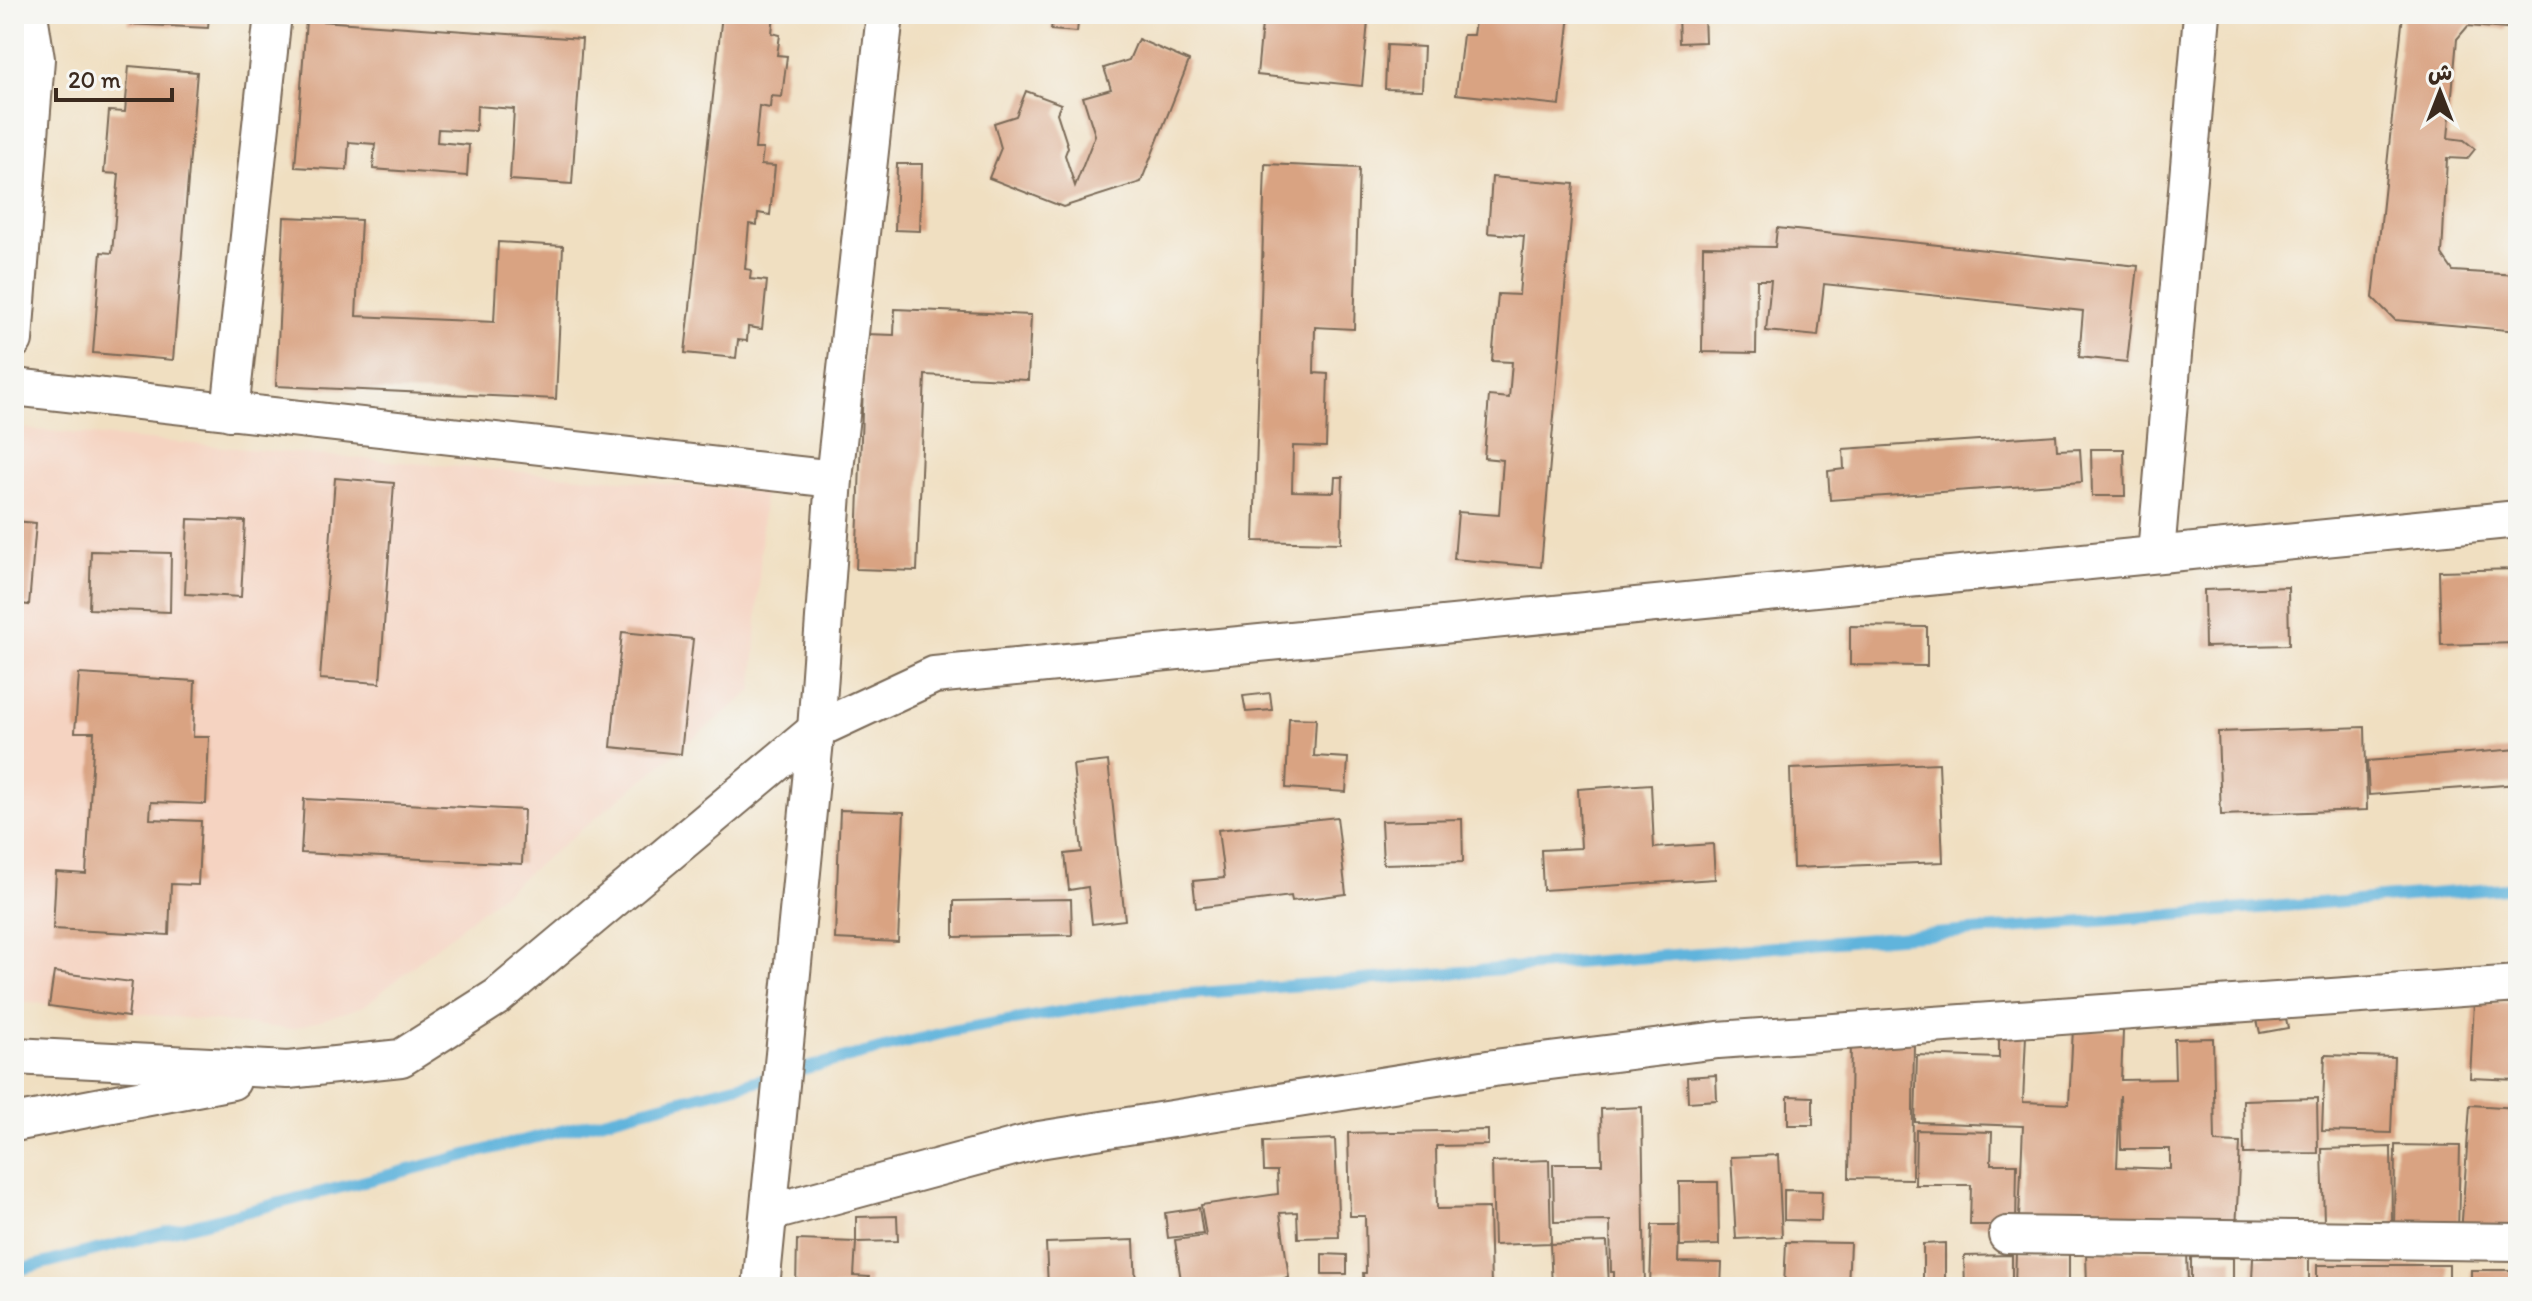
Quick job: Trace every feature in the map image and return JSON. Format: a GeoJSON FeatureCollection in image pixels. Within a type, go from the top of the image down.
{"type":"FeatureCollection","features":[{"type":"Feature","properties":{"kind":"street"},"geometry":{"type":"LineString","coordinates":[[14,340],[36,59],[29,14]]}},
{"type":"Feature","properties":{"kind":"street"},"geometry":{"type":"LineString","coordinates":[[230,412],[273,14]]}},
{"type":"Feature","properties":{"kind":"street"},"geometry":{"type":"LineString","coordinates":[[761,1287],[816,730],[834,479],[885,14]]}},
{"type":"Feature","properties":{"kind":"street"},"geometry":{"type":"LineString","coordinates":[[2156,554],[2202,14]]}},
{"type":"Feature","properties":{"kind":"street"},"geometry":{"type":"LineString","coordinates":[[14,387],[834,479]]}},
{"type":"Feature","properties":{"kind":"street"},"geometry":{"type":"LineString","coordinates":[[14,1123],[288,1070],[401,1058],[497,997],[816,730],[934,675],[2518,519]]}},
{"type":"Feature","properties":{"kind":"street"},"geometry":{"type":"LineString","coordinates":[[769,1213],[1039,1140],[1509,1066],[1718,1040],[2518,984]]}},
{"type":"Feature","properties":{"kind":"street"},"geometry":{"type":"LineString","coordinates":[[14,1056],[288,1070]]}},
{"type":"Feature","properties":{"kind":"street"},"geometry":{"type":"LineString","coordinates":[[2007,1235],[2518,1242]]}},
{"type":"Feature","properties":{"kind":"shaded area"},"geometry":{"type":"Polygon","coordinates":[[[14,428],[764,492],[753,690],[364,1006],[292,1029],[14,1001],[14,428]]]}},
{"type":"Feature","properties":{"kind":"building"},"geometry":{"type":"Polygon","coordinates":[[[128,14],[209,14],[208,28],[128,24],[128,14]]]}},
{"type":"Feature","properties":{"kind":"building"},"geometry":{"type":"Polygon","coordinates":[[[722,14],[774,14],[772,33],[780,35],[777,55],[787,56],[782,97],[771,96],[770,108],[759,106],[755,149],[763,149],[761,165],[775,166],[770,215],[758,213],[757,225],[749,224],[745,269],[751,270],[750,279],[767,281],[762,329],[748,327],[747,341],[738,340],[736,358],[685,353],[722,14]]]}},
{"type":"Feature","properties":{"kind":"building"},"geometry":{"type":"Polygon","coordinates":[[[1053,14],[1079,14],[1077,32],[1051,30],[1053,14]]]}},
{"type":"Feature","properties":{"kind":"building"},"geometry":{"type":"Polygon","coordinates":[[[1263,14],[1354,14],[1353,20],[1368,21],[1362,86],[1257,75],[1263,14]]]}},
{"type":"Feature","properties":{"kind":"building"},"geometry":{"type":"Polygon","coordinates":[[[1512,14],[1570,14],[1560,105],[1456,94],[1463,35],[1473,35],[1476,15],[1512,19],[1512,14]]]}},
{"type":"Feature","properties":{"kind":"building"},"geometry":{"type":"Polygon","coordinates":[[[1678,14],[1704,14],[1705,42],[1679,43],[1678,14]]]}},
{"type":"Feature","properties":{"kind":"building"},"geometry":{"type":"Polygon","coordinates":[[[2403,14],[2508,14],[2506,29],[2468,26],[2457,39],[2448,138],[2464,140],[2475,149],[2467,159],[2447,158],[2442,255],[2453,271],[2518,275],[2518,331],[2395,320],[2373,298],[2403,14]]]}},
{"type":"Feature","properties":{"kind":"building"},"geometry":{"type":"Polygon","coordinates":[[[306,20],[582,39],[572,184],[510,180],[514,109],[477,106],[476,131],[438,129],[437,142],[469,145],[467,176],[373,169],[375,144],[349,142],[347,170],[295,167],[306,20]]]}},
{"type":"Feature","properties":{"kind":"building"},"geometry":{"type":"Polygon","coordinates":[[[1138,39],[1189,61],[1141,182],[1063,207],[989,178],[1001,148],[994,123],[1016,116],[1026,91],[1061,104],[1057,113],[1068,147],[1065,155],[1075,186],[1095,135],[1083,97],[1111,89],[1104,68],[1129,60],[1138,39]]]}},
{"type":"Feature","properties":{"kind":"building"},"geometry":{"type":"Polygon","coordinates":[[[1387,45],[1424,47],[1422,90],[1385,89],[1387,45]]]}},
{"type":"Feature","properties":{"kind":"building"},"geometry":{"type":"Polygon","coordinates":[[[129,66],[197,72],[173,360],[93,353],[101,252],[112,253],[119,174],[104,173],[109,111],[125,112],[129,66]]]}},
{"type":"Feature","properties":{"kind":"building"},"geometry":{"type":"Polygon","coordinates":[[[897,164],[922,164],[920,231],[895,230],[897,164]]]}},
{"type":"Feature","properties":{"kind":"building"},"geometry":{"type":"Polygon","coordinates":[[[1265,164],[1359,168],[1354,329],[1315,327],[1314,373],[1328,374],[1326,447],[1293,446],[1292,491],[1334,492],[1335,477],[1343,477],[1341,543],[1254,541],[1265,164]]]}},
{"type":"Feature","properties":{"kind":"building"},"geometry":{"type":"Polygon","coordinates":[[[1492,177],[1574,184],[1541,567],[1454,559],[1458,512],[1499,515],[1503,460],[1484,458],[1489,396],[1509,398],[1512,362],[1492,361],[1498,294],[1519,295],[1524,236],[1488,233],[1492,177]]]}},
{"type":"Feature","properties":{"kind":"building"},"geometry":{"type":"Polygon","coordinates":[[[284,217],[361,220],[356,316],[494,322],[498,242],[563,246],[556,399],[276,386],[284,217]]]}},
{"type":"Feature","properties":{"kind":"building"},"geometry":{"type":"Polygon","coordinates":[[[1777,228],[2138,266],[2127,362],[2079,357],[2083,311],[1824,284],[1818,336],[1766,331],[1771,280],[1757,280],[1756,353],[1702,352],[1703,246],[1775,247],[1777,228]]]}},
{"type":"Feature","properties":{"kind":"building"},"geometry":{"type":"Polygon","coordinates":[[[895,309],[1031,315],[1028,380],[925,375],[917,571],[856,569],[865,334],[894,335],[895,309]]]}},
{"type":"Feature","properties":{"kind":"building"},"geometry":{"type":"Polygon","coordinates":[[[2056,435],[2057,450],[2080,449],[2082,482],[1830,500],[1828,471],[1844,469],[1843,449],[2056,435]]]}},
{"type":"Feature","properties":{"kind":"building"},"geometry":{"type":"Polygon","coordinates":[[[2091,449],[2124,449],[2125,496],[2092,496],[2091,449]]]}},
{"type":"Feature","properties":{"kind":"building"},"geometry":{"type":"Polygon","coordinates":[[[335,478],[394,483],[380,683],[320,679],[335,478]]]}},
{"type":"Feature","properties":{"kind":"building"},"geometry":{"type":"Polygon","coordinates":[[[188,519],[245,521],[241,597],[185,594],[188,519]]]}},
{"type":"Feature","properties":{"kind":"building"},"geometry":{"type":"Polygon","coordinates":[[[14,521],[36,523],[29,605],[14,603],[14,521]]]}},
{"type":"Feature","properties":{"kind":"building"},"geometry":{"type":"Polygon","coordinates":[[[91,551],[171,553],[170,612],[89,609],[91,551]]]}},
{"type":"Feature","properties":{"kind":"building"},"geometry":{"type":"Polygon","coordinates":[[[2518,569],[2518,643],[2441,645],[2439,571],[2518,569]]]}},
{"type":"Feature","properties":{"kind":"building"},"geometry":{"type":"Polygon","coordinates":[[[2288,587],[2289,645],[2205,647],[2204,590],[2288,587]]]}},
{"type":"Feature","properties":{"kind":"building"},"geometry":{"type":"Polygon","coordinates":[[[1850,626],[1927,627],[1927,666],[1850,665],[1850,626]]]}},
{"type":"Feature","properties":{"kind":"building"},"geometry":{"type":"Polygon","coordinates":[[[622,632],[693,639],[681,754],[611,747],[622,632]]]}},
{"type":"Feature","properties":{"kind":"building"},"geometry":{"type":"Polygon","coordinates":[[[79,674],[195,681],[193,737],[209,737],[206,804],[151,802],[150,819],[201,821],[198,885],[171,884],[169,935],[53,929],[56,872],[86,874],[94,732],[75,732],[79,674]]]}},
{"type":"Feature","properties":{"kind":"building"},"geometry":{"type":"Polygon","coordinates":[[[1270,693],[1272,710],[1246,712],[1243,696],[1270,693]]]}},
{"type":"Feature","properties":{"kind":"building"},"geometry":{"type":"Polygon","coordinates":[[[1289,718],[1316,719],[1314,756],[1348,758],[1346,792],[1286,788],[1289,718]]]}},
{"type":"Feature","properties":{"kind":"building"},"geometry":{"type":"Polygon","coordinates":[[[2365,727],[2367,810],[2221,815],[2218,732],[2365,727]]]}},
{"type":"Feature","properties":{"kind":"building"},"geometry":{"type":"Polygon","coordinates":[[[2518,749],[2518,784],[2369,795],[2367,761],[2518,749]]]}},
{"type":"Feature","properties":{"kind":"building"},"geometry":{"type":"Polygon","coordinates":[[[1108,761],[1125,920],[1092,924],[1088,887],[1069,890],[1065,854],[1082,852],[1073,765],[1108,761]]]}},
{"type":"Feature","properties":{"kind":"building"},"geometry":{"type":"Polygon","coordinates":[[[1939,763],[1943,862],[1793,868],[1790,769],[1939,763]]]}},
{"type":"Feature","properties":{"kind":"building"},"geometry":{"type":"Polygon","coordinates":[[[1651,784],[1654,848],[1713,844],[1715,879],[1543,890],[1541,850],[1581,848],[1578,789],[1651,784]]]}},
{"type":"Feature","properties":{"kind":"building"},"geometry":{"type":"Polygon","coordinates":[[[304,799],[524,810],[522,864],[301,853],[304,799]]]}},
{"type":"Feature","properties":{"kind":"building"},"geometry":{"type":"Polygon","coordinates":[[[840,810],[904,812],[898,942],[835,939],[840,810]]]}},
{"type":"Feature","properties":{"kind":"building"},"geometry":{"type":"Polygon","coordinates":[[[1337,817],[1346,894],[1292,901],[1291,896],[1196,908],[1193,881],[1224,878],[1218,830],[1337,817]]]}},
{"type":"Feature","properties":{"kind":"building"},"geometry":{"type":"Polygon","coordinates":[[[1462,819],[1463,862],[1383,864],[1381,821],[1462,819]]]}},
{"type":"Feature","properties":{"kind":"building"},"geometry":{"type":"Polygon","coordinates":[[[1071,899],[1072,935],[954,937],[954,901],[1071,899]]]}},
{"type":"Feature","properties":{"kind":"building"},"geometry":{"type":"Polygon","coordinates":[[[54,972],[132,982],[128,1017],[49,1006],[54,972]]]}},
{"type":"Feature","properties":{"kind":"building"},"geometry":{"type":"Polygon","coordinates":[[[2474,1002],[2518,1004],[2518,1080],[2470,1078],[2474,1002]]]}},
{"type":"Feature","properties":{"kind":"building"},"geometry":{"type":"Polygon","coordinates":[[[2284,1009],[2288,1028],[2260,1033],[2256,1015],[2284,1009]]]}},
{"type":"Feature","properties":{"kind":"building"},"geometry":{"type":"Polygon","coordinates":[[[2073,1029],[2123,1031],[2121,1080],[2175,1079],[2174,1039],[2213,1038],[2215,1142],[2240,1143],[2236,1231],[2187,1225],[2019,1217],[2023,1126],[1915,1122],[1917,1055],[1999,1058],[1999,1034],[2026,1035],[2023,1102],[2069,1104],[2073,1029]],[[2120,1095],[2117,1167],[2170,1169],[2170,1149],[2121,1149],[2120,1095]]]}},
{"type":"Feature","properties":{"kind":"building"},"geometry":{"type":"Polygon","coordinates":[[[1851,1038],[1914,1039],[1912,1179],[1849,1178],[1851,1038]]]}},
{"type":"Feature","properties":{"kind":"building"},"geometry":{"type":"Polygon","coordinates":[[[2325,1055],[2394,1057],[2391,1133],[2322,1131],[2325,1055]]]}},
{"type":"Feature","properties":{"kind":"building"},"geometry":{"type":"Polygon","coordinates":[[[1716,1075],[1717,1100],[1688,1102],[1687,1077],[1716,1075]]]}},
{"type":"Feature","properties":{"kind":"building"},"geometry":{"type":"Polygon","coordinates":[[[1788,1096],[1813,1097],[1813,1125],[1788,1125],[1788,1096]]]}},
{"type":"Feature","properties":{"kind":"building"},"geometry":{"type":"Polygon","coordinates":[[[2317,1098],[2318,1153],[2244,1154],[2243,1100],[2317,1098]]]}},
{"type":"Feature","properties":{"kind":"building"},"geometry":{"type":"Polygon","coordinates":[[[2470,1105],[2518,1108],[2518,1238],[2461,1234],[2470,1105]]]}},
{"type":"Feature","properties":{"kind":"building"},"geometry":{"type":"Polygon","coordinates":[[[1642,1107],[1645,1287],[1614,1287],[1610,1221],[1554,1222],[1553,1164],[1602,1164],[1601,1109],[1642,1107]]]}},
{"type":"Feature","properties":{"kind":"building"},"geometry":{"type":"Polygon","coordinates":[[[1488,1130],[1488,1145],[1436,1146],[1437,1209],[1489,1208],[1491,1287],[1364,1287],[1365,1216],[1350,1216],[1348,1133],[1488,1130]]]}},
{"type":"Feature","properties":{"kind":"building"},"geometry":{"type":"Polygon","coordinates":[[[1916,1130],[1992,1132],[1991,1164],[2017,1164],[2016,1225],[1970,1225],[1971,1185],[1915,1185],[1916,1130]]]}},
{"type":"Feature","properties":{"kind":"building"},"geometry":{"type":"Polygon","coordinates":[[[1335,1139],[1339,1237],[1298,1238],[1297,1212],[1280,1213],[1289,1278],[1225,1287],[1182,1287],[1175,1240],[1206,1236],[1201,1205],[1278,1194],[1277,1171],[1264,1171],[1263,1142],[1335,1139]]]}},
{"type":"Feature","properties":{"kind":"building"},"geometry":{"type":"Polygon","coordinates":[[[2395,1145],[2460,1146],[2458,1234],[2394,1233],[2395,1145]]]}},
{"type":"Feature","properties":{"kind":"building"},"geometry":{"type":"Polygon","coordinates":[[[2391,1147],[2392,1221],[2324,1222],[2322,1149],[2391,1147]]]}},
{"type":"Feature","properties":{"kind":"building"},"geometry":{"type":"Polygon","coordinates":[[[1778,1155],[1782,1237],[1736,1239],[1731,1157],[1778,1155]]]}},
{"type":"Feature","properties":{"kind":"building"},"geometry":{"type":"Polygon","coordinates":[[[1549,1160],[1551,1243],[1494,1245],[1492,1162],[1549,1160]]]}},
{"type":"Feature","properties":{"kind":"building"},"geometry":{"type":"Polygon","coordinates":[[[1679,1182],[1718,1182],[1719,1245],[1680,1246],[1679,1182]]]}},
{"type":"Feature","properties":{"kind":"building"},"geometry":{"type":"Polygon","coordinates":[[[1784,1190],[1822,1191],[1821,1221],[1784,1220],[1784,1190]]]}},
{"type":"Feature","properties":{"kind":"building"},"geometry":{"type":"Polygon","coordinates":[[[1199,1208],[1203,1234],[1168,1238],[1165,1213],[1199,1208]]]}},
{"type":"Feature","properties":{"kind":"building"},"geometry":{"type":"Polygon","coordinates":[[[897,1216],[898,1241],[856,1242],[856,1217],[897,1216]]]}},
{"type":"Feature","properties":{"kind":"building"},"geometry":{"type":"Polygon","coordinates":[[[1652,1225],[1679,1225],[1678,1262],[1722,1263],[1721,1287],[1650,1287],[1652,1225]]]}},
{"type":"Feature","properties":{"kind":"building"},"geometry":{"type":"Polygon","coordinates":[[[797,1240],[856,1242],[854,1276],[869,1277],[869,1287],[796,1287],[797,1240]]]}},
{"type":"Feature","properties":{"kind":"building"},"geometry":{"type":"Polygon","coordinates":[[[1134,1240],[1136,1287],[1048,1287],[1046,1243],[1134,1240]]]}},
{"type":"Feature","properties":{"kind":"building"},"geometry":{"type":"Polygon","coordinates":[[[1607,1242],[1609,1287],[1552,1287],[1550,1244],[1607,1242]]]}},
{"type":"Feature","properties":{"kind":"building"},"geometry":{"type":"Polygon","coordinates":[[[1786,1242],[1850,1243],[1848,1287],[1784,1287],[1786,1242]]]}},
{"type":"Feature","properties":{"kind":"building"},"geometry":{"type":"Polygon","coordinates":[[[1945,1243],[1945,1287],[1923,1287],[1923,1244],[1945,1243]]]}},
{"type":"Feature","properties":{"kind":"building"},"geometry":{"type":"Polygon","coordinates":[[[2187,1249],[2188,1287],[2087,1287],[2086,1252],[2187,1249]]]}},
{"type":"Feature","properties":{"kind":"building"},"geometry":{"type":"Polygon","coordinates":[[[2016,1251],[2069,1251],[2069,1287],[2015,1287],[2016,1251]]]}},
{"type":"Feature","properties":{"kind":"building"},"geometry":{"type":"Polygon","coordinates":[[[1322,1254],[1347,1255],[1347,1274],[1322,1274],[1322,1254]]]}},
{"type":"Feature","properties":{"kind":"building"},"geometry":{"type":"Polygon","coordinates":[[[2012,1255],[2012,1287],[1965,1287],[1964,1256],[2012,1255]]]}},
{"type":"Feature","properties":{"kind":"building"},"geometry":{"type":"Polygon","coordinates":[[[2191,1257],[2233,1258],[2233,1281],[2252,1281],[2253,1258],[2309,1258],[2309,1287],[2191,1287],[2191,1257]]]}},
{"type":"Feature","properties":{"kind":"building"},"geometry":{"type":"Polygon","coordinates":[[[2317,1265],[2449,1265],[2449,1287],[2317,1287],[2317,1265]]]}},
{"type":"Feature","properties":{"kind":"building"},"geometry":{"type":"Polygon","coordinates":[[[2471,1270],[2518,1270],[2518,1287],[2471,1287],[2471,1270]]]}},
{"type":"Feature","properties":{"kind":"waterway"},"geometry":{"type":"LineString","coordinates":[[14,1271],[951,1031],[1140,998],[2518,887]]}}]}
